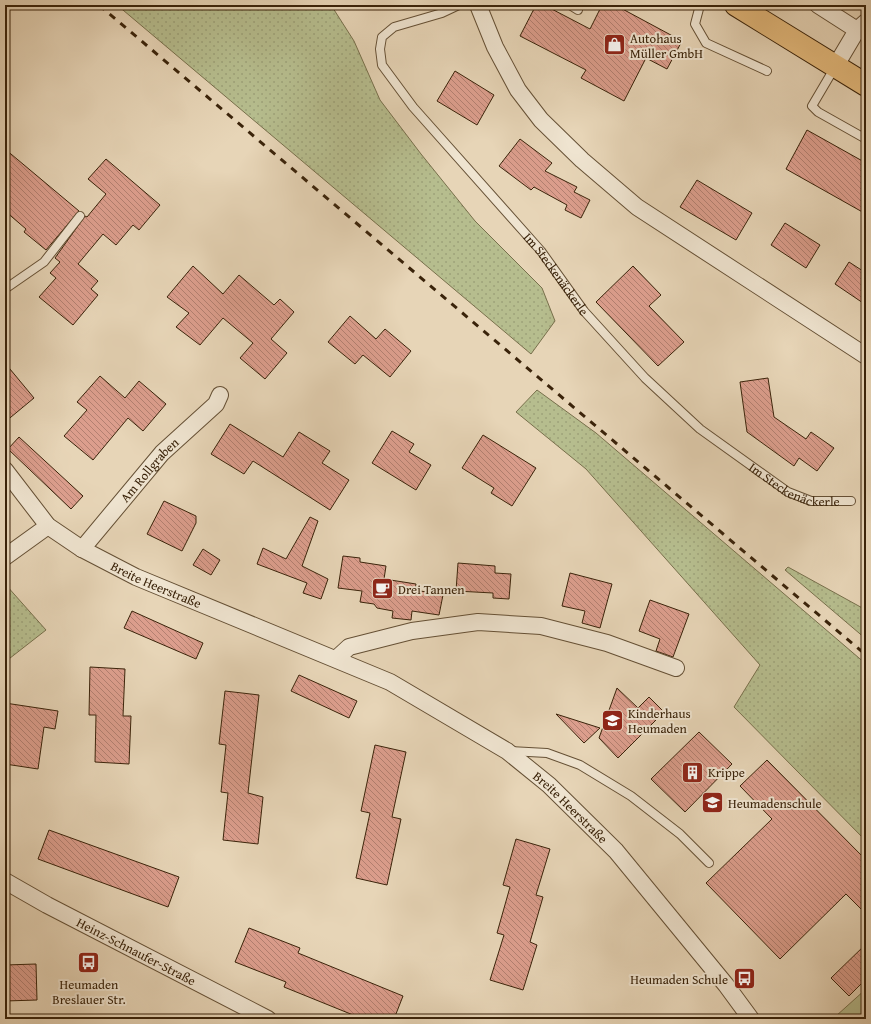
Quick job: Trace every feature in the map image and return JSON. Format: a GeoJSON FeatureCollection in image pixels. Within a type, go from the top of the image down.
{"type":"FeatureCollection","features":[{"type":"Feature","properties":{"kind":"main road"},"geometry":{"type":"LineString","coordinates":[[736,5],[866,85]]}},
{"type":"Feature","properties":{"kind":"street"},"geometry":{"type":"LineString","coordinates":[[478,5],[496,47],[518,90],[541,120],[582,160],[637,207],[866,356]]}},
{"type":"Feature","properties":{"kind":"street"},"geometry":{"type":"LineString","coordinates":[[818,5],[861,26],[835,67]]}},
{"type":"Feature","properties":{"kind":"street","name":"Am Rollgraben"},"geometry":{"type":"LineString","coordinates":[[82,549],[162,453],[216,404],[220,395]]}},
{"type":"Feature","properties":{"kind":"street","name":"Breite Heerstraße"},"geometry":{"type":"LineString","coordinates":[[5,470],[48,526],[82,549],[136,577],[336,659],[414,695],[507,751],[549,785],[616,851],[716,972],[750,1019]]}},
{"type":"Feature","properties":{"kind":"street"},"geometry":{"type":"LineString","coordinates":[[5,557],[48,526]]}},
{"type":"Feature","properties":{"kind":"street"},"geometry":{"type":"LineString","coordinates":[[336,659],[349,647],[356,645],[412,631],[478,622],[541,626],[607,643],[676,668]]}},
{"type":"Feature","properties":{"kind":"street","name":"Heinz-Schnaufer-Straße"},"geometry":{"type":"LineString","coordinates":[[5,881],[47,905],[268,1019]]}},
{"type":"Feature","properties":{"kind":"lane","name":"Im Steckenäckerle"},"geometry":{"type":"LineString","coordinates":[[460,5],[442,13],[394,27],[382,37],[380,49],[382,65],[413,107],[541,251],[584,310],[645,378],[700,429],[788,492],[812,501],[851,501]]}},
{"type":"Feature","properties":{"kind":"lane"},"geometry":{"type":"LineString","coordinates":[[570,5],[578,10]]}},
{"type":"Feature","properties":{"kind":"lane"},"geometry":{"type":"LineString","coordinates":[[700,5],[695,24],[706,43],[767,71]]}},
{"type":"Feature","properties":{"kind":"lane"},"geometry":{"type":"LineString","coordinates":[[835,67],[812,106],[818,112],[866,140]]}},
{"type":"Feature","properties":{"kind":"lane"},"geometry":{"type":"LineString","coordinates":[[5,290],[44,262],[80,216]]}},
{"type":"Feature","properties":{"kind":"lane"},"geometry":{"type":"LineString","coordinates":[[507,751],[547,753],[580,765],[637,801],[680,834],[709,863]]}},
{"type":"Feature","properties":{"kind":"green space"},"geometry":{"type":"Polygon","coordinates":[[[117,5],[331,5],[354,41],[380,100],[475,221],[542,288],[555,321],[531,354],[117,5]]]}},
{"type":"Feature","properties":{"kind":"green space"},"geometry":{"type":"Polygon","coordinates":[[[537,390],[596,433],[866,664],[866,841],[734,707],[760,665],[586,469],[516,412],[537,390]]]}},
{"type":"Feature","properties":{"kind":"green space"},"geometry":{"type":"Polygon","coordinates":[[[788,567],[866,610],[866,639],[785,570],[788,567]]]}},
{"type":"Feature","properties":{"kind":"green space"},"geometry":{"type":"Polygon","coordinates":[[[6,585],[46,630],[5,662],[5,586],[6,585]]]}},
{"type":"Feature","properties":{"kind":"green space"},"geometry":{"type":"Polygon","coordinates":[[[866,989],[866,1019],[839,1019],[836,1016],[866,989]]]}},
{"type":"Feature","properties":{"kind":"building"},"geometry":{"type":"Polygon","coordinates":[[[536,5],[544,5],[590,29],[602,5],[615,5],[682,41],[667,69],[646,58],[624,101],[581,78],[586,70],[520,36],[536,5]]]}},
{"type":"Feature","properties":{"kind":"building"},"geometry":{"type":"Polygon","coordinates":[[[455,71],[494,95],[477,125],[437,101],[455,71]]]}},
{"type":"Feature","properties":{"kind":"building"},"geometry":{"type":"Polygon","coordinates":[[[807,130],[866,163],[866,214],[786,169],[807,130]]]}},
{"type":"Feature","properties":{"kind":"building"},"geometry":{"type":"Polygon","coordinates":[[[520,139],[552,163],[545,171],[577,187],[574,192],[590,200],[581,218],[565,210],[567,205],[534,187],[531,190],[499,166],[520,139]]]}},
{"type":"Feature","properties":{"kind":"building"},"geometry":{"type":"Polygon","coordinates":[[[5,149],[79,211],[46,250],[24,232],[26,229],[5,211],[5,149]]]}},
{"type":"Feature","properties":{"kind":"building"},"geometry":{"type":"Polygon","coordinates":[[[106,159],[160,205],[139,230],[133,225],[116,245],[103,234],[78,264],[98,281],[91,289],[98,295],[73,325],[39,297],[56,278],[50,273],[60,262],[55,258],[85,216],[87,217],[106,194],[88,179],[106,159]]]}},
{"type":"Feature","properties":{"kind":"building"},"geometry":{"type":"Polygon","coordinates":[[[697,180],[752,213],[736,240],[680,207],[697,180]]]}},
{"type":"Feature","properties":{"kind":"building"},"geometry":{"type":"Polygon","coordinates":[[[785,223],[820,245],[806,268],[771,245],[785,223]]]}},
{"type":"Feature","properties":{"kind":"building"},"geometry":{"type":"Polygon","coordinates":[[[849,262],[866,273],[866,305],[835,284],[849,262]]]}},
{"type":"Feature","properties":{"kind":"building"},"geometry":{"type":"Polygon","coordinates":[[[193,266],[223,294],[239,275],[274,305],[280,299],[294,312],[271,339],[287,353],[265,379],[240,358],[253,343],[223,318],[200,345],[176,327],[189,313],[167,297],[193,266]]]}},
{"type":"Feature","properties":{"kind":"building"},"geometry":{"type":"Polygon","coordinates":[[[633,266],[661,295],[649,306],[684,342],[658,366],[596,302],[633,266]]]}},
{"type":"Feature","properties":{"kind":"building"},"geometry":{"type":"Polygon","coordinates":[[[350,316],[376,339],[385,329],[411,351],[390,377],[363,355],[355,364],[328,342],[350,316]]]}},
{"type":"Feature","properties":{"kind":"building"},"geometry":{"type":"Polygon","coordinates":[[[5,363],[34,398],[5,422],[5,363]]]}},
{"type":"Feature","properties":{"kind":"building"},"geometry":{"type":"Polygon","coordinates":[[[100,376],[125,398],[139,381],[166,404],[143,431],[128,418],[93,460],[64,436],[87,410],[77,402],[100,376]]]}},
{"type":"Feature","properties":{"kind":"building"},"geometry":{"type":"Polygon","coordinates":[[[768,378],[774,417],[806,439],[811,432],[834,448],[817,471],[799,458],[794,466],[747,432],[740,382],[768,378]]]}},
{"type":"Feature","properties":{"kind":"building"},"geometry":{"type":"Polygon","coordinates":[[[230,424],[283,457],[299,432],[330,451],[322,463],[349,480],[330,510],[253,461],[244,474],[211,454],[230,424]]]}},
{"type":"Feature","properties":{"kind":"building"},"geometry":{"type":"Polygon","coordinates":[[[392,431],[414,444],[409,452],[431,465],[416,490],[372,463],[392,431]]]}},
{"type":"Feature","properties":{"kind":"building"},"geometry":{"type":"Polygon","coordinates":[[[483,435],[536,468],[512,506],[491,493],[494,488],[462,468],[483,435]]]}},
{"type":"Feature","properties":{"kind":"building"},"geometry":{"type":"Polygon","coordinates":[[[19,437],[83,496],[71,509],[8,449],[19,437]]]}},
{"type":"Feature","properties":{"kind":"building"},"geometry":{"type":"Polygon","coordinates":[[[164,501],[196,516],[196,523],[182,551],[147,534],[164,501]]]}},
{"type":"Feature","properties":{"kind":"building"},"geometry":{"type":"Polygon","coordinates":[[[310,517],[318,521],[302,566],[328,579],[321,599],[303,593],[307,583],[257,564],[263,548],[286,559],[310,517]]]}},
{"type":"Feature","properties":{"kind":"building"},"geometry":{"type":"Polygon","coordinates":[[[203,549],[220,560],[211,575],[193,565],[203,549]]]}},
{"type":"Feature","properties":{"kind":"building","name":"Drei Tannen"},"geometry":{"type":"Polygon","coordinates":[[[343,556],[360,558],[360,562],[386,566],[384,579],[416,584],[415,590],[443,595],[439,615],[412,611],[411,620],[392,618],[393,611],[377,608],[374,604],[360,602],[362,591],[338,588],[343,556]]]}},
{"type":"Feature","properties":{"kind":"building"},"geometry":{"type":"Polygon","coordinates":[[[458,563],[495,566],[495,573],[511,574],[509,599],[493,598],[493,593],[456,591],[458,563]]]}},
{"type":"Feature","properties":{"kind":"building"},"geometry":{"type":"Polygon","coordinates":[[[570,573],[612,584],[600,628],[582,623],[585,611],[562,606],[570,573]]]}},
{"type":"Feature","properties":{"kind":"building"},"geometry":{"type":"Polygon","coordinates":[[[650,600],[689,614],[673,657],[656,651],[660,639],[639,631],[650,600]]]}},
{"type":"Feature","properties":{"kind":"building"},"geometry":{"type":"Polygon","coordinates":[[[132,611],[203,643],[196,659],[124,628],[132,611]]]}},
{"type":"Feature","properties":{"kind":"building"},"geometry":{"type":"Polygon","coordinates":[[[90,667],[125,669],[123,716],[131,716],[129,764],[95,762],[96,715],[89,715],[90,667]]]}},
{"type":"Feature","properties":{"kind":"building"},"geometry":{"type":"Polygon","coordinates":[[[299,675],[357,701],[349,718],[291,691],[299,675]]]}},
{"type":"Feature","properties":{"kind":"building"},"geometry":{"type":"Polygon","coordinates":[[[617,688],[638,708],[649,697],[664,712],[618,758],[599,738],[617,688]]]}},
{"type":"Feature","properties":{"kind":"building"},"geometry":{"type":"Polygon","coordinates":[[[225,691],[259,695],[248,793],[263,797],[258,844],[223,840],[228,793],[221,792],[226,745],[219,744],[225,691]]]}},
{"type":"Feature","properties":{"kind":"building"},"geometry":{"type":"Polygon","coordinates":[[[5,703],[58,711],[55,729],[44,727],[38,769],[5,764],[5,703]]]}},
{"type":"Feature","properties":{"kind":"building"},"geometry":{"type":"Polygon","coordinates":[[[556,714],[600,728],[584,743],[556,714]]]}},
{"type":"Feature","properties":{"kind":"building","name":"Krippe"},"geometry":{"type":"Polygon","coordinates":[[[699,732],[732,764],[685,812],[651,779],[699,732]]]}},
{"type":"Feature","properties":{"kind":"building"},"geometry":{"type":"Polygon","coordinates":[[[375,745],[406,752],[392,817],[401,819],[387,885],[356,878],[370,813],[361,811],[375,745]]]}},
{"type":"Feature","properties":{"kind":"building","name":"Heumadenschule"},"geometry":{"type":"Polygon","coordinates":[[[767,760],[866,860],[866,914],[846,894],[780,959],[706,883],[772,819],[740,786],[767,760]]]}},
{"type":"Feature","properties":{"kind":"building"},"geometry":{"type":"Polygon","coordinates":[[[49,830],[179,877],[168,907],[38,859],[49,830]]]}},
{"type":"Feature","properties":{"kind":"building"},"geometry":{"type":"Polygon","coordinates":[[[516,839],[550,849],[536,895],[543,897],[530,942],[537,945],[523,990],[490,980],[504,935],[497,933],[510,887],[503,885],[516,839]]]}},
{"type":"Feature","properties":{"kind":"building"},"geometry":{"type":"Polygon","coordinates":[[[249,928],[300,948],[298,953],[403,996],[394,1019],[363,1019],[284,987],[286,982],[235,962],[249,928]]]}},
{"type":"Feature","properties":{"kind":"building"},"geometry":{"type":"Polygon","coordinates":[[[866,944],[866,979],[849,996],[831,978],[866,944]]]}},
{"type":"Feature","properties":{"kind":"building"},"geometry":{"type":"Polygon","coordinates":[[[36,964],[37,1000],[5,1001],[5,965],[36,964]]]}},
{"type":"Feature","properties":{"kind":"railway"},"geometry":{"type":"LineString","coordinates":[[99,5],[866,655]]}},
{"type":"Feature","properties":{"kind":"place","name":"Autohaus Müller GmbH"},"geometry":{"type":"Point","coordinates":[615,45]}},
{"type":"Feature","properties":{"kind":"place","name":"Drei Tannen"},"geometry":{"type":"Point","coordinates":[383,589]}},
{"type":"Feature","properties":{"kind":"place","name":"Kinderhaus Heumaden"},"geometry":{"type":"Point","coordinates":[613,720]}},
{"type":"Feature","properties":{"kind":"place","name":"Krippe"},"geometry":{"type":"Point","coordinates":[692,772]}},
{"type":"Feature","properties":{"kind":"place","name":"Heumadenschule"},"geometry":{"type":"Point","coordinates":[713,803]}},
{"type":"Feature","properties":{"kind":"place","name":"Heumaden Breslauer Str."},"geometry":{"type":"Point","coordinates":[89,962]}},
{"type":"Feature","properties":{"kind":"place","name":"Heumaden Schule"},"geometry":{"type":"Point","coordinates":[744,979]}}]}
